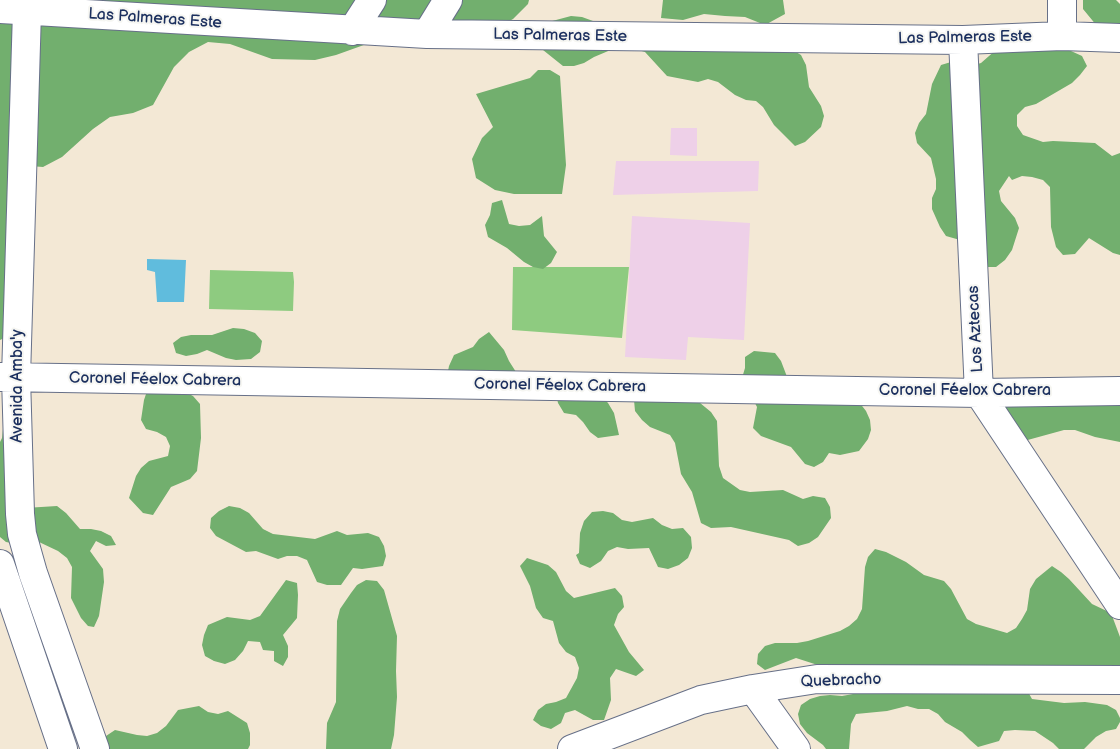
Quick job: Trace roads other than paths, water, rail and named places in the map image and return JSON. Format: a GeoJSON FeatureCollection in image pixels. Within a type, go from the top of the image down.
{"type":"FeatureCollection","features":[{"type":"Feature","properties":{"kind":"street"},"geometry":{"type":"LineString","coordinates":[[352,31],[372,0]]}},
{"type":"Feature","properties":{"kind":"street"},"geometry":{"type":"LineString","coordinates":[[427,34],[448,0]]}},
{"type":"Feature","properties":{"kind":"street"},"geometry":{"type":"LineString","coordinates":[[1062,0],[1062,36]]}},
{"type":"Feature","properties":{"kind":"street","name":"Las Palmeras Este"},"geometry":{"type":"LineString","coordinates":[[0,9],[427,34],[963,40],[1062,36],[1120,38]]}},
{"type":"Feature","properties":{"kind":"street","name":"Avenida Amba'y"},"geometry":{"type":"LineString","coordinates":[[27,11],[8,377],[20,514],[22,534],[33,573],[94,749]]}},
{"type":"Feature","properties":{"kind":"street","name":"Los Aztecas"},"geometry":{"type":"LineString","coordinates":[[963,40],[979,393],[1120,605]]}},
{"type":"Feature","properties":{"kind":"street","name":"Coronel Féelox Cabrera"},"geometry":{"type":"LineString","coordinates":[[8,377],[979,393],[1120,391]]}},
{"type":"Feature","properties":{"kind":"street"},"geometry":{"type":"LineString","coordinates":[[0,564],[63,749]]}},
{"type":"Feature","properties":{"kind":"street","name":"Quebracho"},"geometry":{"type":"LineString","coordinates":[[572,749],[701,700],[753,689],[817,679],[1120,680]]}},
{"type":"Feature","properties":{"kind":"street"},"geometry":{"type":"LineString","coordinates":[[753,689],[796,749]]}},
{"type":"Feature","properties":{"kind":"water"},"geometry":{"type":"Polygon","coordinates":[[[147,259],[186,260],[184,302],[157,302],[155,272],[147,270],[147,259]]]}}]}
